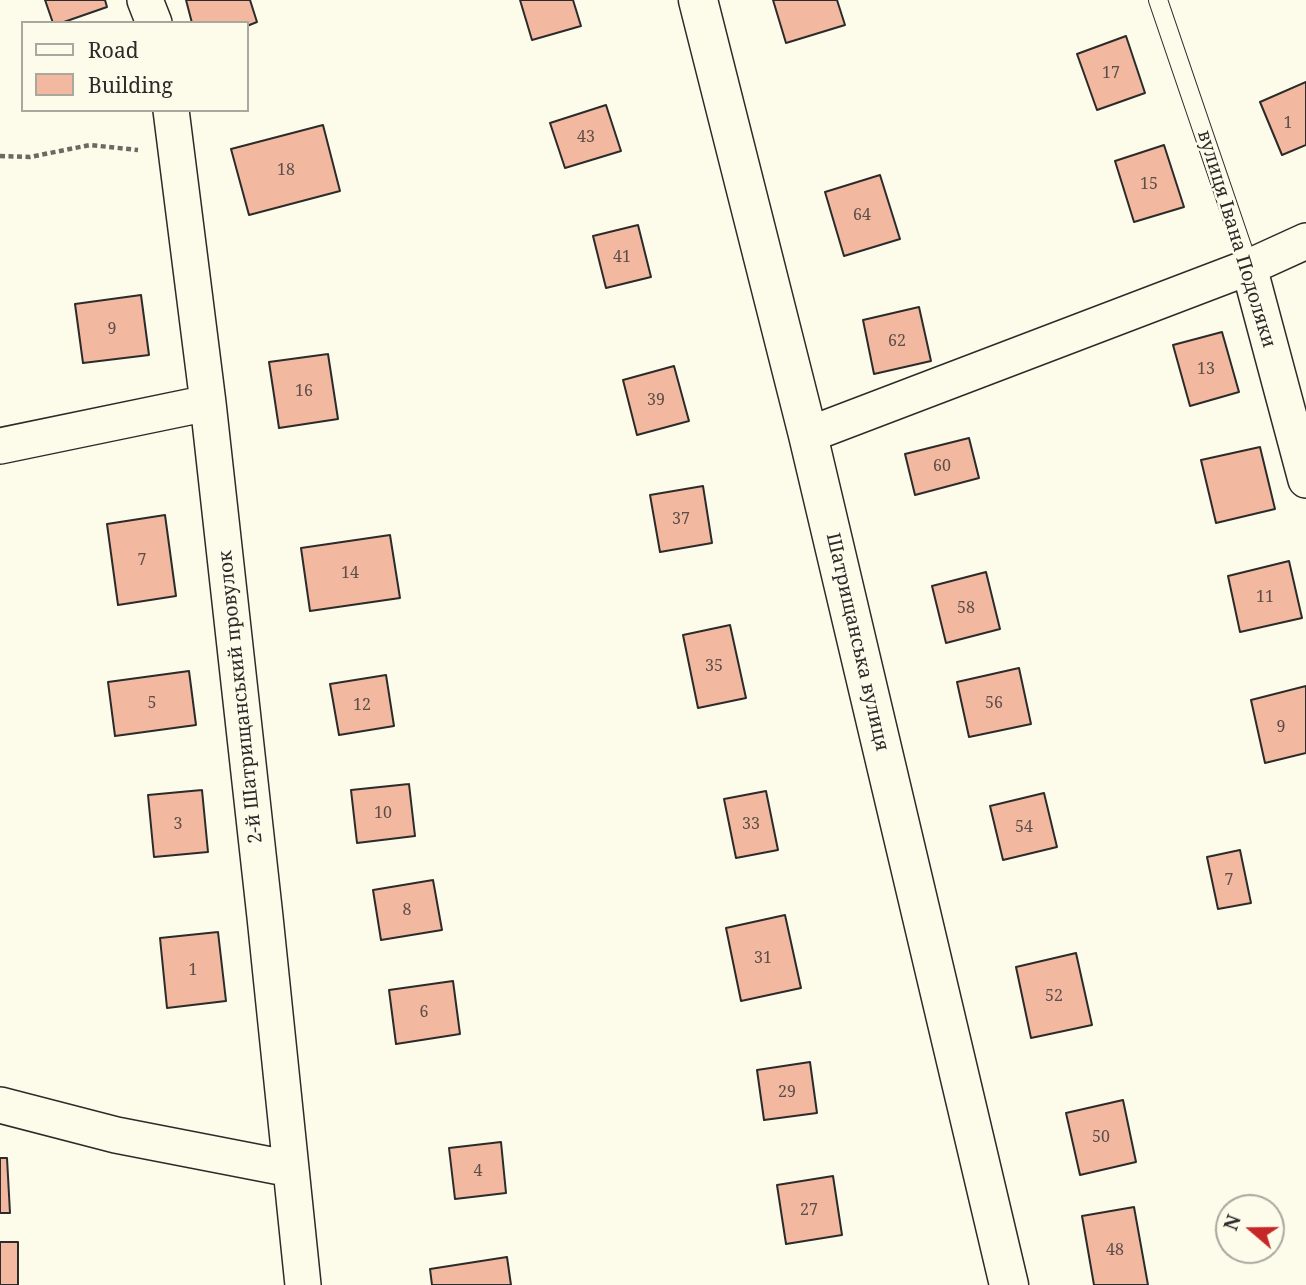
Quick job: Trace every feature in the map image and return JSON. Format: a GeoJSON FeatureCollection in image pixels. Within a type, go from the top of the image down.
{"type":"FeatureCollection","features":[{"type":"Feature","properties":{"kind":"street"},"geometry":{"type":"LineString","coordinates":[[145,0],[153,21]]}},
{"type":"Feature","properties":{"kind":"street","name":"Шатрищанська вулиця"},"geometry":{"type":"LineString","coordinates":[[698,0],[808,435],[1009,1285]]}},
{"type":"Feature","properties":{"kind":"street","name":"2-й Шатрищанський провулок"},"geometry":{"type":"LineString","coordinates":[[171,112],[208,403],[303,1285]]}},
{"type":"Feature","properties":{"kind":"street"},"geometry":{"type":"LineString","coordinates":[[808,435],[1249,267],[1306,241]]}},
{"type":"Feature","properties":{"kind":"street","name":"вулиця Івана Подоляки"},"geometry":{"type":"LineString","coordinates":[[1249,267],[1306,480]]}},
{"type":"Feature","properties":{"kind":"street"},"geometry":{"type":"LineString","coordinates":[[0,446],[208,403]]}},
{"type":"Feature","properties":{"kind":"street"},"geometry":{"type":"LineString","coordinates":[[0,1105],[125,1137],[291,1169]]}},
{"type":"Feature","properties":{"kind":"lane","name":"вулиця Івана Подоляки"},"geometry":{"type":"LineString","coordinates":[[1158,0],[1249,267]]}},
{"type":"Feature","properties":{"kind":"path"},"geometry":{"type":"LineString","coordinates":[[0,156],[30,157],[90,145],[177,156]]}},
{"type":"Feature","properties":{"kind":"building"},"geometry":{"type":"Polygon","coordinates":[[[45,0],[105,0],[107,7],[67,21],[52,21],[45,0]]]}},
{"type":"Feature","properties":{"kind":"building"},"geometry":{"type":"Polygon","coordinates":[[[186,0],[250,0],[257,22],[248,26],[248,21],[191,21],[186,0]]]}},
{"type":"Feature","properties":{"kind":"building"},"geometry":{"type":"Polygon","coordinates":[[[520,0],[573,0],[581,26],[532,40],[520,0]]]}},
{"type":"Feature","properties":{"kind":"building"},"geometry":{"type":"Polygon","coordinates":[[[773,0],[837,0],[845,25],[786,43],[773,0]]]}},
{"type":"Feature","properties":{"kind":"building"},"geometry":{"type":"Polygon","coordinates":[[[1126,36],[1145,93],[1097,110],[1077,54],[1126,36]]]}},
{"type":"Feature","properties":{"kind":"building"},"geometry":{"type":"Polygon","coordinates":[[[1306,82],[1306,145],[1282,155],[1260,102],[1306,82]]]}},
{"type":"Feature","properties":{"kind":"building"},"geometry":{"type":"Polygon","coordinates":[[[606,105],[621,151],[565,168],[550,123],[606,105]]]}},
{"type":"Feature","properties":{"kind":"building"},"geometry":{"type":"Polygon","coordinates":[[[323,125],[340,191],[249,215],[231,149],[323,125]]]}},
{"type":"Feature","properties":{"kind":"building"},"geometry":{"type":"Polygon","coordinates":[[[1164,145],[1184,207],[1134,222],[1115,161],[1164,145]]]}},
{"type":"Feature","properties":{"kind":"building"},"geometry":{"type":"Polygon","coordinates":[[[880,175],[900,239],[844,256],[825,192],[880,175]]]}},
{"type":"Feature","properties":{"kind":"building"},"geometry":{"type":"Polygon","coordinates":[[[638,225],[651,277],[606,288],[593,236],[638,225]]]}},
{"type":"Feature","properties":{"kind":"building"},"geometry":{"type":"Polygon","coordinates":[[[141,295],[149,355],[83,363],[75,304],[141,295]]]}},
{"type":"Feature","properties":{"kind":"building"},"geometry":{"type":"Polygon","coordinates":[[[919,307],[931,361],[874,374],[863,320],[919,307]]]}},
{"type":"Feature","properties":{"kind":"building"},"geometry":{"type":"Polygon","coordinates":[[[1222,332],[1239,392],[1190,406],[1173,345],[1222,332]]]}},
{"type":"Feature","properties":{"kind":"building"},"geometry":{"type":"Polygon","coordinates":[[[328,354],[338,419],[279,428],[269,362],[328,354]]]}},
{"type":"Feature","properties":{"kind":"building"},"geometry":{"type":"Polygon","coordinates":[[[674,366],[689,421],[637,435],[623,380],[674,366]]]}},
{"type":"Feature","properties":{"kind":"building"},"geometry":{"type":"Polygon","coordinates":[[[969,438],[979,478],[915,495],[905,454],[969,438]]]}},
{"type":"Feature","properties":{"kind":"building"},"geometry":{"type":"Polygon","coordinates":[[[1260,447],[1275,509],[1216,523],[1201,460],[1260,447]]]}},
{"type":"Feature","properties":{"kind":"building"},"geometry":{"type":"Polygon","coordinates":[[[703,486],[712,543],[660,552],[650,495],[703,486]]]}},
{"type":"Feature","properties":{"kind":"building"},"geometry":{"type":"Polygon","coordinates":[[[165,515],[176,596],[118,605],[107,524],[165,515]]]}},
{"type":"Feature","properties":{"kind":"building"},"geometry":{"type":"Polygon","coordinates":[[[390,535],[400,598],[310,611],[301,548],[390,535]]]}},
{"type":"Feature","properties":{"kind":"building"},"geometry":{"type":"Polygon","coordinates":[[[1289,561],[1302,618],[1240,632],[1228,576],[1289,561]]]}},
{"type":"Feature","properties":{"kind":"building"},"geometry":{"type":"Polygon","coordinates":[[[986,572],[1000,629],[946,643],[932,586],[986,572]]]}},
{"type":"Feature","properties":{"kind":"building"},"geometry":{"type":"Polygon","coordinates":[[[730,625],[746,698],[698,708],[683,635],[730,625]]]}},
{"type":"Feature","properties":{"kind":"building"},"geometry":{"type":"Polygon","coordinates":[[[1019,668],[1031,724],[969,737],[957,682],[1019,668]]]}},
{"type":"Feature","properties":{"kind":"building"},"geometry":{"type":"Polygon","coordinates":[[[189,671],[196,725],[115,736],[108,682],[189,671]]]}},
{"type":"Feature","properties":{"kind":"building"},"geometry":{"type":"Polygon","coordinates":[[[386,675],[394,726],[339,735],[330,684],[386,675]]]}},
{"type":"Feature","properties":{"kind":"building"},"geometry":{"type":"Polygon","coordinates":[[[1306,686],[1306,753],[1265,763],[1251,700],[1306,686]]]}},
{"type":"Feature","properties":{"kind":"building"},"geometry":{"type":"Polygon","coordinates":[[[409,784],[415,836],[357,843],[351,790],[409,784]]]}},
{"type":"Feature","properties":{"kind":"building"},"geometry":{"type":"Polygon","coordinates":[[[202,790],[208,852],[154,857],[148,795],[202,790]]]}},
{"type":"Feature","properties":{"kind":"building"},"geometry":{"type":"Polygon","coordinates":[[[766,791],[778,850],[736,858],[724,799],[766,791]]]}},
{"type":"Feature","properties":{"kind":"building"},"geometry":{"type":"Polygon","coordinates":[[[1044,793],[1057,847],[1003,860],[990,806],[1044,793]]]}},
{"type":"Feature","properties":{"kind":"building"},"geometry":{"type":"Polygon","coordinates":[[[1240,850],[1251,903],[1218,909],[1207,857],[1240,850]]]}},
{"type":"Feature","properties":{"kind":"building"},"geometry":{"type":"Polygon","coordinates":[[[433,880],[442,930],[381,940],[373,890],[433,880]]]}},
{"type":"Feature","properties":{"kind":"building"},"geometry":{"type":"Polygon","coordinates":[[[785,915],[801,988],[741,1001],[726,928],[785,915]]]}},
{"type":"Feature","properties":{"kind":"building"},"geometry":{"type":"Polygon","coordinates":[[[218,932],[226,1001],[167,1008],[160,938],[218,932]]]}},
{"type":"Feature","properties":{"kind":"building"},"geometry":{"type":"Polygon","coordinates":[[[1076,953],[1092,1025],[1031,1038],[1016,967],[1076,953]]]}},
{"type":"Feature","properties":{"kind":"building"},"geometry":{"type":"Polygon","coordinates":[[[453,981],[460,1034],[396,1044],[389,990],[453,981]]]}},
{"type":"Feature","properties":{"kind":"building"},"geometry":{"type":"Polygon","coordinates":[[[810,1062],[817,1113],[764,1120],[757,1070],[810,1062]]]}},
{"type":"Feature","properties":{"kind":"building"},"geometry":{"type":"Polygon","coordinates":[[[1123,1100],[1136,1162],[1080,1175],[1066,1113],[1123,1100]]]}},
{"type":"Feature","properties":{"kind":"building"},"geometry":{"type":"Polygon","coordinates":[[[501,1142],[506,1193],[455,1199],[449,1148],[501,1142]]]}},
{"type":"Feature","properties":{"kind":"building"},"geometry":{"type":"Polygon","coordinates":[[[0,1158],[7,1158],[10,1213],[0,1213],[0,1158]]]}},
{"type":"Feature","properties":{"kind":"building"},"geometry":{"type":"Polygon","coordinates":[[[833,1176],[842,1235],[786,1244],[777,1185],[833,1176]]]}},
{"type":"Feature","properties":{"kind":"building"},"geometry":{"type":"Polygon","coordinates":[[[1134,1207],[1148,1285],[1094,1285],[1082,1216],[1134,1207]]]}},
{"type":"Feature","properties":{"kind":"building"},"geometry":{"type":"Polygon","coordinates":[[[0,1242],[18,1242],[18,1285],[0,1285],[0,1242]]]}},
{"type":"Feature","properties":{"kind":"building"},"geometry":{"type":"Polygon","coordinates":[[[507,1257],[511,1285],[432,1285],[430,1269],[507,1257]]]}}]}
